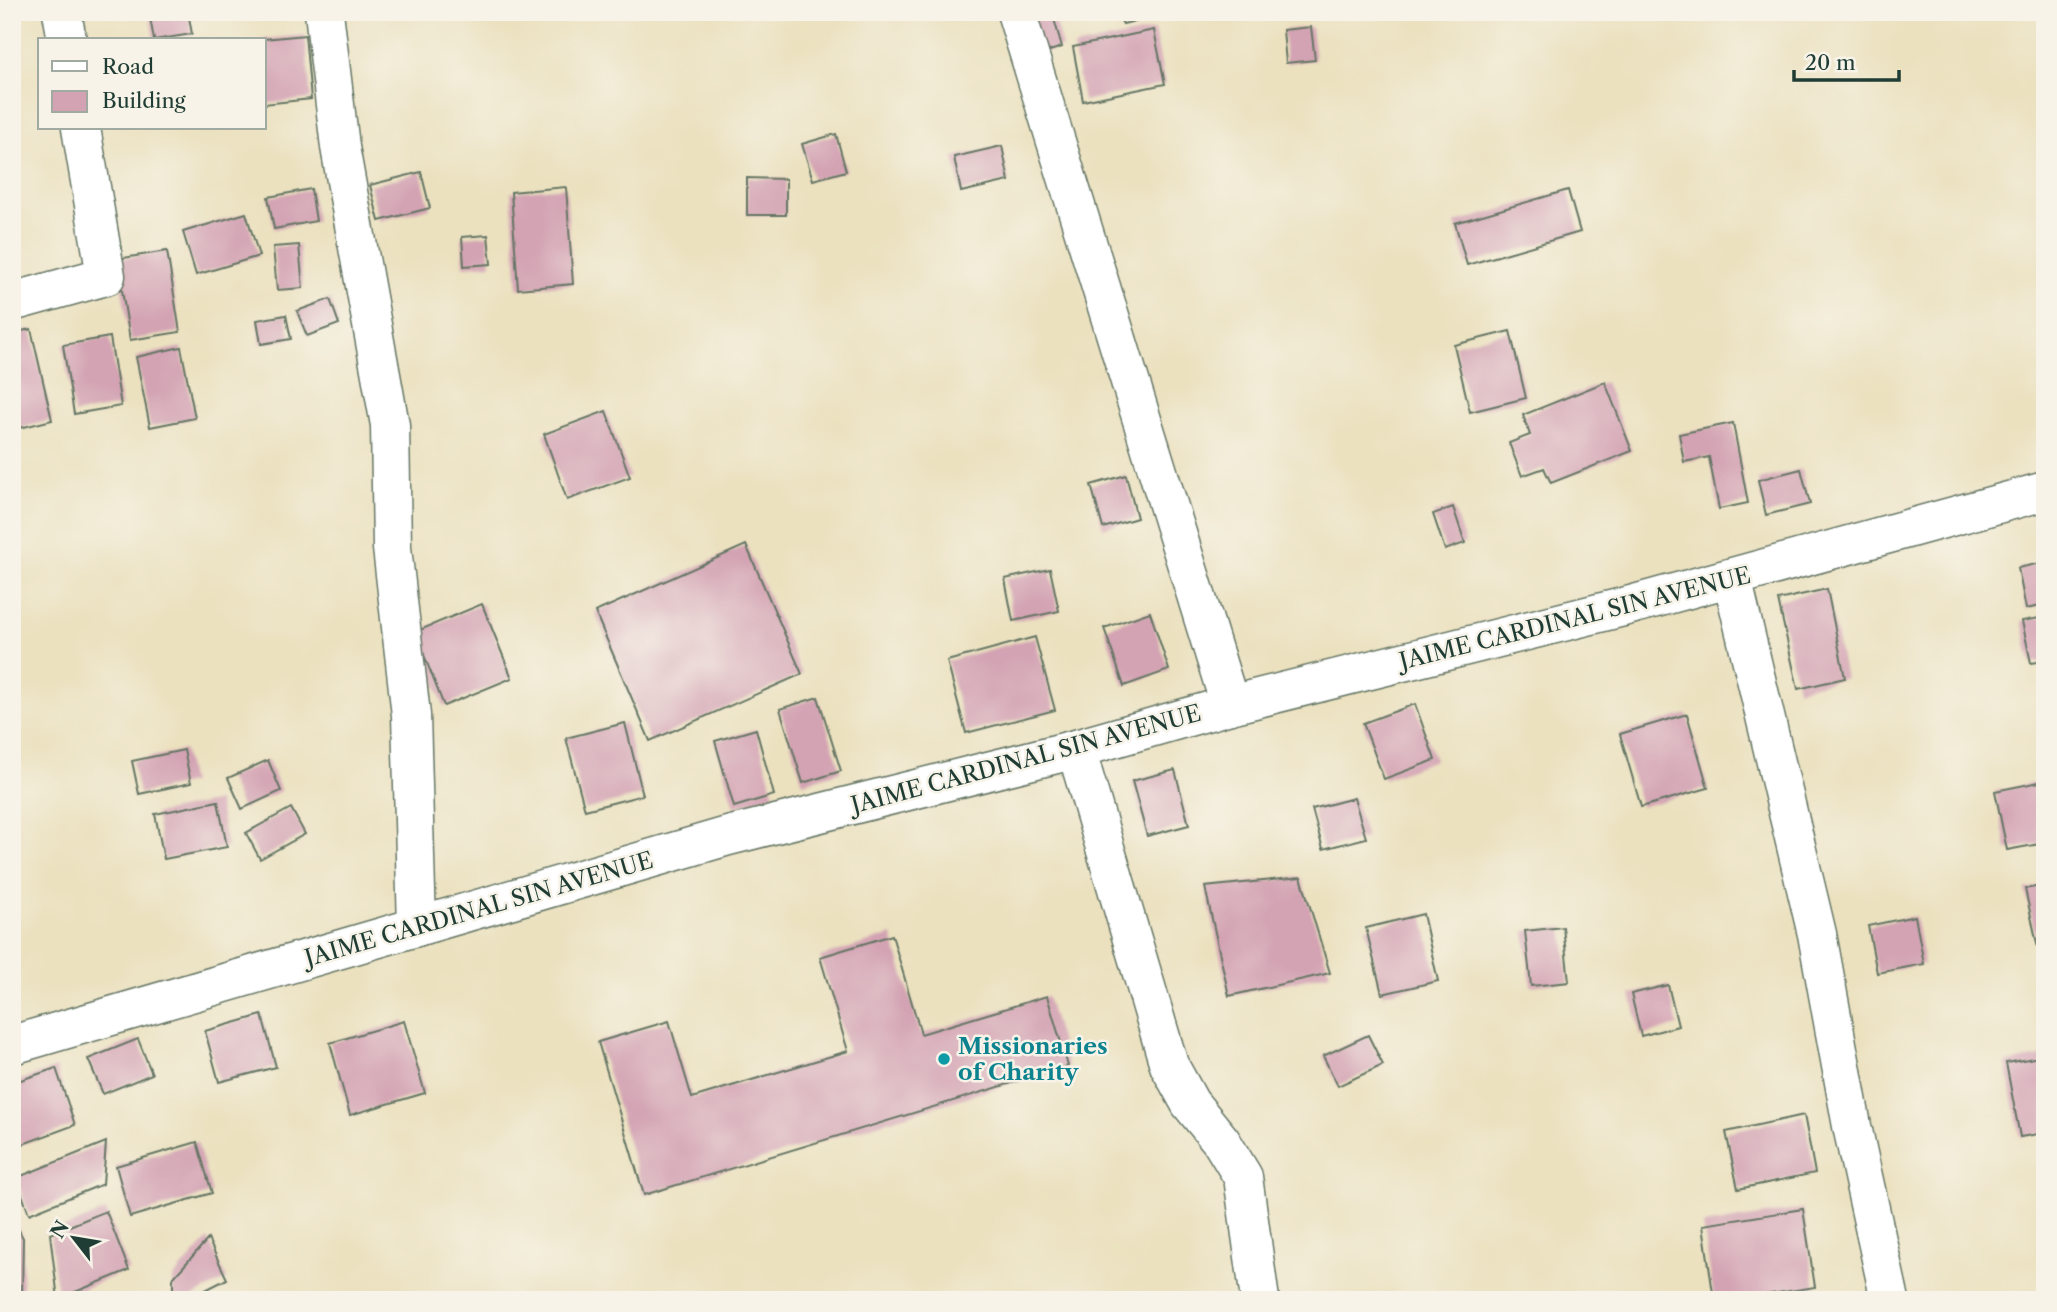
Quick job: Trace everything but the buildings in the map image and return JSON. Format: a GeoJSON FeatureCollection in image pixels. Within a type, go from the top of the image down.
{"type":"FeatureCollection","features":[{"type":"Feature","properties":{"kind":"street"},"geometry":{"type":"LineString","coordinates":[[62,12],[66,38]]}},
{"type":"Feature","properties":{"kind":"street"},"geometry":{"type":"LineString","coordinates":[[324,12],[340,147],[390,425],[392,548],[411,715],[417,927]]}},
{"type":"Feature","properties":{"kind":"street"},"geometry":{"type":"LineString","coordinates":[[1016,12],[1230,705]]}},
{"type":"Feature","properties":{"kind":"street"},"geometry":{"type":"LineString","coordinates":[[12,302],[106,276],[81,130]]}},
{"type":"Feature","properties":{"kind":"street","name":"JAIME CARDINAL SIN AVENUE"},"geometry":{"type":"LineString","coordinates":[[12,1045],[728,836],[1076,749],[1230,705],[1732,578],[2045,491]]}},
{"type":"Feature","properties":{"kind":"street"},"geometry":{"type":"LineString","coordinates":[[1732,578],[1817,934],[1853,1126],[1890,1300]]}},
{"type":"Feature","properties":{"kind":"street"},"geometry":{"type":"LineString","coordinates":[[1076,749],[1169,1065],[1190,1103],[1221,1141],[1243,1177],[1260,1300]]}},
{"type":"Feature","properties":{"kind":"place","name":"Missionaries of Charity"},"geometry":{"type":"Point","coordinates":[944,1059]}}]}
